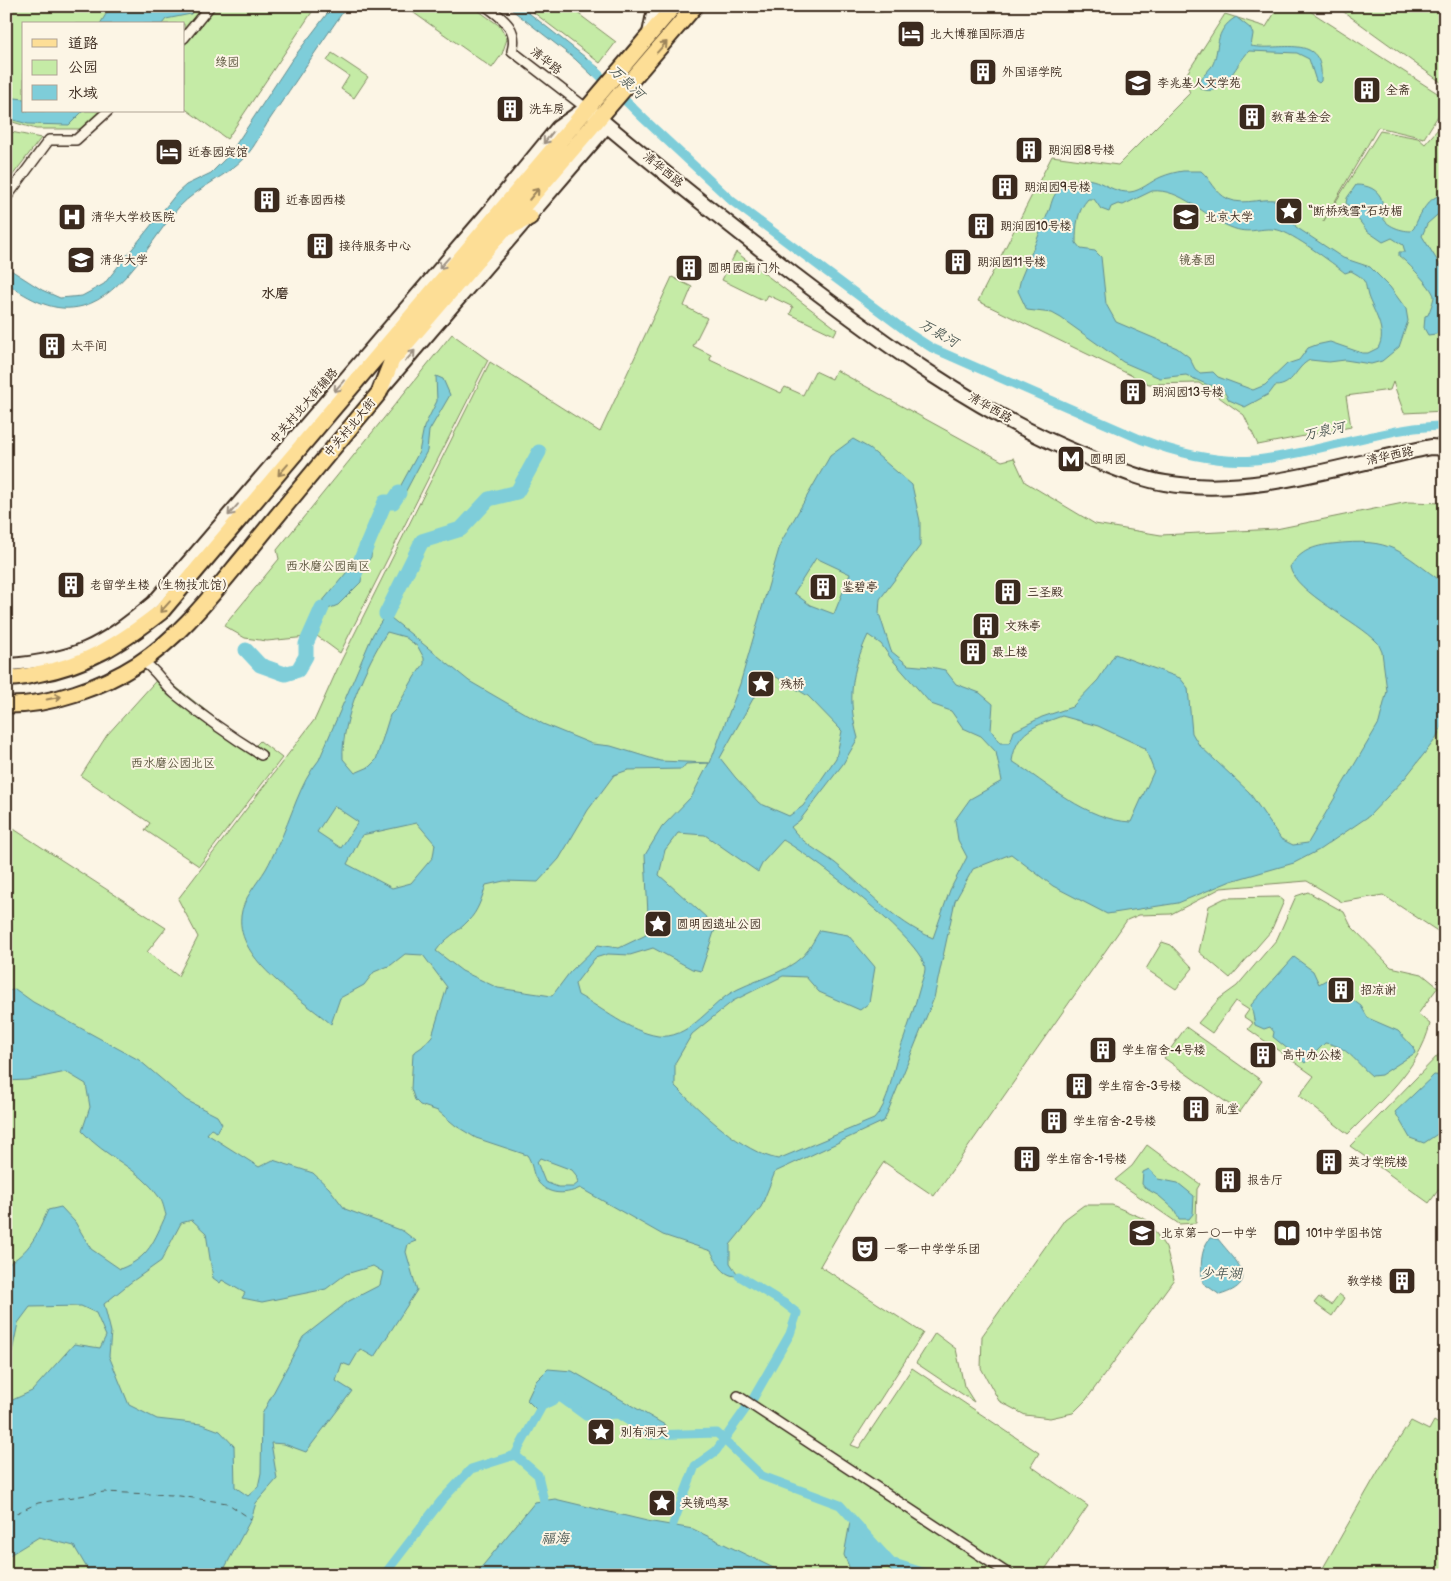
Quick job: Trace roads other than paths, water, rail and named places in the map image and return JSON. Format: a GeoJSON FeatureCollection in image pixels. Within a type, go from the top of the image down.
{"type":"FeatureCollection","features":[{"type":"Feature","properties":{"kind":"main road","name":"中关村北大街"},"geometry":{"type":"LineString","coordinates":[[6,678],[61,670],[96,656],[124,641],[161,612],[674,6]]}},
{"type":"Feature","properties":{"kind":"main road","name":"中关村北大街"},"geometry":{"type":"LineString","coordinates":[[6,705],[56,698],[88,690],[142,661],[185,625],[378,393],[392,360],[502,231],[603,122],[613,102],[695,6]]}},
{"type":"Feature","properties":{"kind":"main road","name":"清华西路"},"geometry":{"type":"LineString","coordinates":[[586,108],[821,295],[921,367],[1048,441],[1105,464],[1164,483],[1232,487],[1281,480],[1431,447],[1445,448]]}},
{"type":"Feature","properties":{"kind":"main road"},"geometry":{"type":"LineString","coordinates":[[502,231],[530,217]]}},
{"type":"Feature","properties":{"kind":"street"},"geometry":{"type":"LineString","coordinates":[[185,37],[210,6]]}},
{"type":"Feature","properties":{"kind":"street","name":"清华路"},"geometry":{"type":"LineString","coordinates":[[486,6],[506,21],[512,30],[514,45],[512,51],[586,108]]}},
{"type":"Feature","properties":{"kind":"street"},"geometry":{"type":"LineString","coordinates":[[647,40],[654,6]]}},
{"type":"Feature","properties":{"kind":"street","name":"中关村北大街辅路"},"geometry":{"type":"LineString","coordinates":[[6,665],[55,660],[88,648],[117,632],[153,602],[484,216],[556,127],[586,108]]}},
{"type":"Feature","properties":{"kind":"street"},"geometry":{"type":"LineString","coordinates":[[6,198],[49,140],[76,140],[107,112]]}},
{"type":"Feature","properties":{"kind":"street"},"geometry":{"type":"LineString","coordinates":[[378,393],[530,217],[603,122]]}},
{"type":"Feature","properties":{"kind":"street"},"geometry":{"type":"LineString","coordinates":[[142,661],[151,666],[157,677],[174,693],[261,756]]}},
{"type":"Feature","properties":{"kind":"street"},"geometry":{"type":"LineString","coordinates":[[738,1396],[1010,1575]]}},
{"type":"Feature","properties":{"kind":"water"},"geometry":{"type":"Polygon","coordinates":[[[111,6],[145,6],[148,9],[160,9],[161,6],[197,6],[191,14],[166,19],[164,22],[101,22],[111,6]]]}},
{"type":"Feature","properties":{"kind":"water"},"geometry":{"type":"Polygon","coordinates":[[[333,6],[347,6],[249,153],[179,207],[136,264],[112,290],[98,300],[83,306],[62,308],[43,304],[6,283],[6,267],[42,290],[60,298],[82,296],[104,284],[177,193],[186,185],[211,173],[229,155],[291,61],[333,6]]]}},
{"type":"Feature","properties":{"kind":"water"},"geometry":{"type":"Polygon","coordinates":[[[507,6],[520,6],[599,68],[593,76],[575,59],[507,6]]]}},
{"type":"Feature","properties":{"kind":"water"},"geometry":{"type":"Polygon","coordinates":[[[1236,17],[1250,28],[1253,34],[1251,46],[1298,47],[1316,55],[1320,65],[1321,81],[1319,83],[1316,81],[1309,59],[1297,53],[1249,51],[1222,85],[1208,90],[1200,88],[1199,81],[1215,60],[1218,41],[1223,29],[1236,17]]]}},
{"type":"Feature","properties":{"kind":"water"},"geometry":{"type":"Polygon","coordinates":[[[6,97],[22,99],[22,112],[82,112],[69,125],[28,124],[6,118],[6,97]]]}},
{"type":"Feature","properties":{"kind":"water"},"geometry":{"type":"Polygon","coordinates":[[[1180,171],[1201,171],[1220,193],[1228,199],[1242,202],[1276,200],[1283,202],[1296,227],[1343,258],[1370,267],[1390,287],[1406,309],[1408,321],[1399,347],[1382,361],[1371,364],[1345,360],[1329,362],[1310,360],[1286,383],[1275,386],[1269,394],[1245,407],[1229,400],[1219,386],[1208,385],[1186,375],[1160,378],[1123,362],[1052,313],[1027,310],[1018,291],[1021,278],[1054,197],[1060,189],[1077,180],[1086,179],[1114,189],[1130,192],[1138,190],[1161,177],[1180,171]],[[1152,191],[1123,205],[1118,204],[1111,207],[1109,212],[1101,209],[1094,199],[1088,199],[1079,214],[1076,243],[1081,249],[1095,251],[1101,257],[1106,304],[1116,322],[1177,348],[1189,357],[1195,369],[1200,373],[1213,372],[1218,377],[1253,390],[1265,385],[1287,364],[1299,360],[1308,348],[1316,345],[1330,342],[1362,353],[1368,353],[1378,348],[1381,342],[1381,328],[1368,296],[1365,283],[1360,276],[1351,271],[1345,273],[1312,249],[1284,232],[1272,229],[1237,230],[1183,198],[1163,191],[1152,191]]]}},
{"type":"Feature","properties":{"kind":"water"},"geometry":{"type":"Polygon","coordinates":[[[1356,185],[1368,187],[1378,193],[1382,201],[1382,217],[1385,221],[1393,227],[1407,231],[1411,231],[1414,228],[1429,202],[1439,195],[1445,194],[1445,208],[1427,224],[1422,236],[1445,273],[1445,327],[1436,334],[1428,335],[1424,328],[1425,316],[1428,315],[1434,296],[1424,281],[1399,256],[1399,252],[1405,252],[1403,245],[1392,238],[1383,242],[1367,231],[1346,203],[1347,198],[1356,185]]]}},
{"type":"Feature","properties":{"kind":"water"},"geometry":{"type":"Polygon","coordinates":[[[436,376],[443,379],[450,395],[429,431],[427,451],[399,504],[387,509],[374,533],[371,557],[362,570],[361,582],[338,605],[328,609],[316,625],[312,624],[321,603],[362,554],[363,543],[386,500],[394,498],[419,452],[424,427],[437,401],[436,376]]]}},
{"type":"Feature","properties":{"kind":"water"},"geometry":{"type":"Polygon","coordinates":[[[853,439],[869,448],[912,485],[920,521],[920,546],[880,599],[879,613],[891,651],[908,665],[945,670],[956,684],[980,693],[993,704],[991,730],[1000,743],[1010,743],[1014,731],[1042,717],[1072,707],[1098,680],[1115,654],[1180,678],[1188,688],[1192,733],[1199,745],[1249,792],[1281,839],[1293,845],[1308,843],[1379,723],[1387,691],[1382,652],[1378,643],[1369,634],[1303,587],[1294,577],[1290,567],[1294,561],[1308,550],[1325,545],[1352,542],[1382,545],[1394,549],[1445,584],[1445,700],[1442,726],[1435,740],[1405,778],[1369,816],[1319,850],[1294,863],[1231,881],[1178,903],[1107,914],[1053,886],[1011,854],[973,869],[955,901],[934,998],[884,1121],[775,1172],[761,1207],[730,1245],[730,1263],[739,1276],[733,1276],[722,1269],[711,1251],[663,1235],[580,1188],[561,1193],[549,1190],[539,1183],[535,1177],[527,1155],[476,1138],[456,1126],[438,1111],[420,1105],[415,1100],[411,1089],[413,1053],[422,1047],[432,1036],[447,987],[423,955],[405,954],[391,965],[374,972],[364,985],[340,998],[331,1024],[288,991],[260,963],[249,948],[242,933],[241,916],[247,897],[266,869],[278,845],[306,779],[319,760],[373,634],[386,614],[469,681],[543,724],[592,744],[611,746],[660,761],[710,763],[740,684],[781,542],[830,456],[853,439]],[[816,558],[794,593],[810,605],[834,614],[850,574],[816,558]],[[387,632],[371,660],[356,693],[343,744],[343,759],[355,773],[369,767],[376,760],[390,715],[396,709],[424,664],[424,658],[418,647],[405,637],[387,632]],[[868,635],[854,673],[852,698],[858,738],[843,764],[800,820],[791,827],[806,843],[835,863],[893,914],[933,938],[950,890],[967,857],[958,840],[955,820],[970,799],[1002,781],[996,752],[981,736],[963,728],[951,711],[931,704],[881,644],[868,635]],[[768,672],[720,758],[759,803],[789,816],[803,806],[836,758],[842,731],[808,696],[768,672]],[[1062,716],[1036,726],[1018,742],[1012,761],[1083,808],[1114,820],[1131,822],[1154,771],[1145,748],[1098,726],[1062,716]],[[709,763],[686,764],[682,769],[628,770],[614,775],[588,810],[559,859],[538,882],[504,881],[486,885],[479,904],[471,917],[443,942],[436,951],[462,971],[498,988],[552,996],[570,972],[598,945],[619,948],[646,935],[648,915],[645,855],[662,827],[692,796],[709,763]],[[334,806],[317,832],[341,848],[358,822],[334,806]],[[417,823],[362,835],[347,864],[392,888],[411,883],[433,857],[435,844],[417,823]],[[678,833],[665,850],[659,875],[716,926],[701,971],[692,969],[653,948],[630,955],[608,954],[595,958],[575,984],[578,995],[626,1025],[658,1036],[669,1036],[688,1028],[729,994],[795,963],[806,953],[820,930],[848,935],[875,967],[869,1003],[860,1010],[819,992],[806,977],[783,976],[733,1001],[692,1034],[675,1063],[675,1086],[710,1119],[736,1140],[764,1155],[778,1159],[874,1119],[887,1097],[896,1061],[925,971],[920,956],[887,920],[864,900],[783,840],[763,862],[758,872],[705,835],[678,833]],[[540,1158],[537,1162],[545,1182],[558,1187],[573,1187],[578,1183],[576,1175],[572,1170],[540,1158]]]}},
{"type":"Feature","properties":{"kind":"water"},"geometry":{"type":"Polygon","coordinates":[[[1294,957],[1313,971],[1319,984],[1326,980],[1361,1006],[1368,1018],[1398,1031],[1413,1047],[1415,1053],[1381,1075],[1372,1076],[1340,1047],[1325,1043],[1305,1063],[1273,1037],[1274,1032],[1270,1027],[1264,1029],[1255,1025],[1251,1005],[1294,957]]]}},
{"type":"Feature","properties":{"kind":"water"},"geometry":{"type":"Polygon","coordinates":[[[15,989],[33,1002],[139,1060],[186,1100],[217,1116],[222,1124],[217,1132],[211,1129],[207,1134],[259,1167],[273,1160],[313,1173],[329,1188],[345,1209],[403,1231],[416,1241],[408,1244],[406,1252],[417,1290],[374,1357],[360,1349],[350,1366],[342,1363],[336,1381],[352,1391],[306,1452],[284,1444],[271,1443],[277,1479],[256,1503],[251,1519],[221,1575],[91,1575],[74,1546],[39,1537],[8,1556],[6,1560],[6,1403],[32,1391],[74,1344],[100,1348],[106,1336],[96,1313],[81,1306],[30,1307],[18,1323],[12,1352],[6,1360],[6,1265],[21,1254],[32,1242],[48,1210],[61,1207],[75,1222],[91,1249],[120,1269],[138,1260],[144,1254],[154,1241],[166,1215],[162,1201],[142,1178],[101,1148],[82,1131],[90,1107],[86,1084],[66,1072],[27,1080],[6,1081],[6,992],[15,989]],[[192,1220],[181,1223],[161,1261],[104,1304],[111,1332],[109,1356],[129,1405],[157,1419],[201,1424],[220,1431],[234,1446],[235,1487],[248,1496],[258,1487],[261,1473],[262,1414],[303,1337],[349,1301],[380,1285],[383,1272],[373,1266],[346,1274],[326,1289],[262,1302],[242,1298],[245,1293],[222,1280],[220,1283],[213,1278],[206,1233],[192,1220]]]}},
{"type":"Feature","properties":{"kind":"water"},"geometry":{"type":"Polygon","coordinates":[[[1434,1075],[1445,1076],[1445,1129],[1424,1143],[1410,1138],[1395,1112],[1434,1075]]]}},
{"type":"Feature","properties":{"kind":"water"},"geometry":{"type":"Polygon","coordinates":[[[1149,1169],[1158,1179],[1178,1183],[1194,1196],[1193,1214],[1189,1219],[1179,1219],[1174,1209],[1159,1196],[1145,1188],[1142,1184],[1143,1172],[1149,1169]]]}},
{"type":"Feature","properties":{"kind":"water","name":"少年湖"},"geometry":{"type":"Polygon","coordinates":[[[1210,1238],[1218,1239],[1242,1270],[1243,1277],[1240,1284],[1233,1290],[1220,1295],[1203,1283],[1202,1259],[1204,1248],[1210,1238]]]}},
{"type":"Feature","properties":{"kind":"water"},"geometry":{"type":"Polygon","coordinates":[[[548,1369],[572,1371],[665,1425],[665,1435],[650,1435],[618,1414],[586,1416],[560,1397],[542,1405],[538,1411],[527,1400],[536,1381],[548,1369]]]}},
{"type":"Feature","properties":{"kind":"water","name":"福海"},"geometry":{"type":"Polygon","coordinates":[[[555,1499],[647,1521],[693,1529],[788,1575],[475,1575],[535,1502],[555,1499]]]}},
{"type":"Feature","properties":{"kind":"water"},"geometry":{"type":"Polygon","coordinates":[[[853,1520],[891,1562],[932,1575],[894,1575],[888,1567],[866,1571],[850,1569],[844,1555],[850,1522],[853,1520]]]}},
{"type":"Feature","properties":{"kind":"waterway","name":"万泉河"},"geometry":{"type":"LineString","coordinates":[[588,64],[732,201],[910,334],[932,348],[1140,439],[1196,456],[1226,460],[1255,460],[1292,454],[1400,430],[1445,426]]}},
{"type":"Feature","properties":{"kind":"waterway"},"geometry":{"type":"LineString","coordinates":[[386,614],[422,541],[461,529],[489,499],[517,492],[539,452]]}},
{"type":"Feature","properties":{"kind":"waterway"},"geometry":{"type":"LineString","coordinates":[[354,576],[385,502],[393,502],[399,493]]}},
{"type":"Feature","properties":{"kind":"waterway"},"geometry":{"type":"LineString","coordinates":[[246,650],[260,665],[285,674],[298,670],[306,656],[306,644],[322,608]]}},
{"type":"Feature","properties":{"kind":"waterway"},"geometry":{"type":"LineString","coordinates":[[673,1524],[695,1466],[716,1451],[754,1397],[790,1334],[797,1313],[739,1276]]}},
{"type":"Feature","properties":{"kind":"waterway"},"geometry":{"type":"LineString","coordinates":[[384,1575],[441,1501],[471,1469],[515,1455],[542,1406],[560,1397],[586,1416],[618,1414],[650,1435],[717,1433],[762,1476],[840,1505],[891,1562],[932,1575]]}},
{"type":"Feature","properties":{"kind":"waterway"},"geometry":{"type":"LineString","coordinates":[[515,1455],[538,1475],[544,1501]]}},
{"type":"Feature","properties":{"kind":"place","name":"北大博雅国际酒店"},"geometry":{"type":"Point","coordinates":[911,34]}},
{"type":"Feature","properties":{"kind":"place","name":"外国语学院"},"geometry":{"type":"Point","coordinates":[983,72]}},
{"type":"Feature","properties":{"kind":"place","name":"李兆基人文学苑"},"geometry":{"type":"Point","coordinates":[1138,83]}},
{"type":"Feature","properties":{"kind":"place","name":"全斋"},"geometry":{"type":"Point","coordinates":[1367,90]}},
{"type":"Feature","properties":{"kind":"place","name":"洗车房"},"geometry":{"type":"Point","coordinates":[510,109]}},
{"type":"Feature","properties":{"kind":"place","name":"教育基金会"},"geometry":{"type":"Point","coordinates":[1252,117]}},
{"type":"Feature","properties":{"kind":"place","name":"朗润园8号楼"},"geometry":{"type":"Point","coordinates":[1029,150]}},
{"type":"Feature","properties":{"kind":"place","name":"近春园宾馆"},"geometry":{"type":"Point","coordinates":[169,152]}},
{"type":"Feature","properties":{"kind":"place","name":"朗润园9号楼"},"geometry":{"type":"Point","coordinates":[1005,187]}},
{"type":"Feature","properties":{"kind":"place","name":"近春园西楼"},"geometry":{"type":"Point","coordinates":[267,200]}},
{"type":"Feature","properties":{"kind":"place","name":"“断桥残雪“石坊楣"},"geometry":{"type":"Point","coordinates":[1289,211]}},
{"type":"Feature","properties":{"kind":"place","name":"清华大学校医院"},"geometry":{"type":"Point","coordinates":[72,217]}},
{"type":"Feature","properties":{"kind":"place","name":"北京大学"},"geometry":{"type":"Point","coordinates":[1186,217]}},
{"type":"Feature","properties":{"kind":"place","name":"朗润园10号楼"},"geometry":{"type":"Point","coordinates":[981,226]}},
{"type":"Feature","properties":{"kind":"place","name":"接待服务中心"},"geometry":{"type":"Point","coordinates":[320,246]}},
{"type":"Feature","properties":{"kind":"place","name":"清华大学"},"geometry":{"type":"Point","coordinates":[81,260]}},
{"type":"Feature","properties":{"kind":"place","name":"朗润园11号楼"},"geometry":{"type":"Point","coordinates":[958,262]}},
{"type":"Feature","properties":{"kind":"place","name":"圆明园南门外"},"geometry":{"type":"Point","coordinates":[689,268]}},
{"type":"Feature","properties":{"kind":"place","name":"太平间"},"geometry":{"type":"Point","coordinates":[52,346]}},
{"type":"Feature","properties":{"kind":"place","name":"朗润园13号楼"},"geometry":{"type":"Point","coordinates":[1133,392]}},
{"type":"Feature","properties":{"kind":"place","name":"圆明园"},"geometry":{"type":"Point","coordinates":[1071,459]}},
{"type":"Feature","properties":{"kind":"place","name":"老留学生楼（生物技术馆）"},"geometry":{"type":"Point","coordinates":[71,585]}},
{"type":"Feature","properties":{"kind":"place","name":"鉴碧亭"},"geometry":{"type":"Point","coordinates":[823,587]}},
{"type":"Feature","properties":{"kind":"place","name":"三圣殿"},"geometry":{"type":"Point","coordinates":[1008,592]}},
{"type":"Feature","properties":{"kind":"place","name":"文殊亭"},"geometry":{"type":"Point","coordinates":[986,626]}},
{"type":"Feature","properties":{"kind":"place","name":"最上楼"},"geometry":{"type":"Point","coordinates":[973,652]}},
{"type":"Feature","properties":{"kind":"place","name":"残桥"},"geometry":{"type":"Point","coordinates":[761,684]}},
{"type":"Feature","properties":{"kind":"place","name":"圆明园遗址公园"},"geometry":{"type":"Point","coordinates":[658,924]}},
{"type":"Feature","properties":{"kind":"place","name":"招凉谢"},"geometry":{"type":"Point","coordinates":[1341,990]}},
{"type":"Feature","properties":{"kind":"place","name":"学生宿舍-4号楼"},"geometry":{"type":"Point","coordinates":[1103,1050]}},
{"type":"Feature","properties":{"kind":"place","name":"高中办公楼"},"geometry":{"type":"Point","coordinates":[1263,1055]}},
{"type":"Feature","properties":{"kind":"place","name":"学生宿舍-3号楼"},"geometry":{"type":"Point","coordinates":[1079,1086]}},
{"type":"Feature","properties":{"kind":"place","name":"礼堂"},"geometry":{"type":"Point","coordinates":[1196,1109]}},
{"type":"Feature","properties":{"kind":"place","name":"学生宿舍-2号楼"},"geometry":{"type":"Point","coordinates":[1054,1121]}},
{"type":"Feature","properties":{"kind":"place","name":"学生宿舍-1号楼"},"geometry":{"type":"Point","coordinates":[1027,1159]}},
{"type":"Feature","properties":{"kind":"place","name":"英才学院楼"},"geometry":{"type":"Point","coordinates":[1329,1162]}},
{"type":"Feature","properties":{"kind":"place","name":"报告厅"},"geometry":{"type":"Point","coordinates":[1228,1180]}},
{"type":"Feature","properties":{"kind":"place","name":"北京第一〇一中学"},"geometry":{"type":"Point","coordinates":[1142,1233]}},
{"type":"Feature","properties":{"kind":"place","name":"101中学图书馆"},"geometry":{"type":"Point","coordinates":[1287,1233]}},
{"type":"Feature","properties":{"kind":"place","name":"一零一中学学乐团"},"geometry":{"type":"Point","coordinates":[865,1249]}},
{"type":"Feature","properties":{"kind":"place","name":"教学楼"},"geometry":{"type":"Point","coordinates":[1402,1281]}},
{"type":"Feature","properties":{"kind":"place","name":"别有洞天"},"geometry":{"type":"Point","coordinates":[601,1432]}},
{"type":"Feature","properties":{"kind":"place","name":"夹镜鸣琴"},"geometry":{"type":"Point","coordinates":[662,1503]}},
{"type":"Feature","properties":{"kind":"district","name":"水磨"},"geometry":{"type":"Point","coordinates":[275,293]}},
{"type":"Feature","properties":{"kind":"park label","name":"绿园"},"geometry":{"type":"Point","coordinates":[227,62]}},
{"type":"Feature","properties":{"kind":"park label","name":"镜春园"},"geometry":{"type":"Point","coordinates":[1197,260]}},
{"type":"Feature","properties":{"kind":"park label","name":"西水磨公园南区"},"geometry":{"type":"Point","coordinates":[328,566]}},
{"type":"Feature","properties":{"kind":"park label","name":"西水磨公园北区"},"geometry":{"type":"Point","coordinates":[173,763]}}]}
